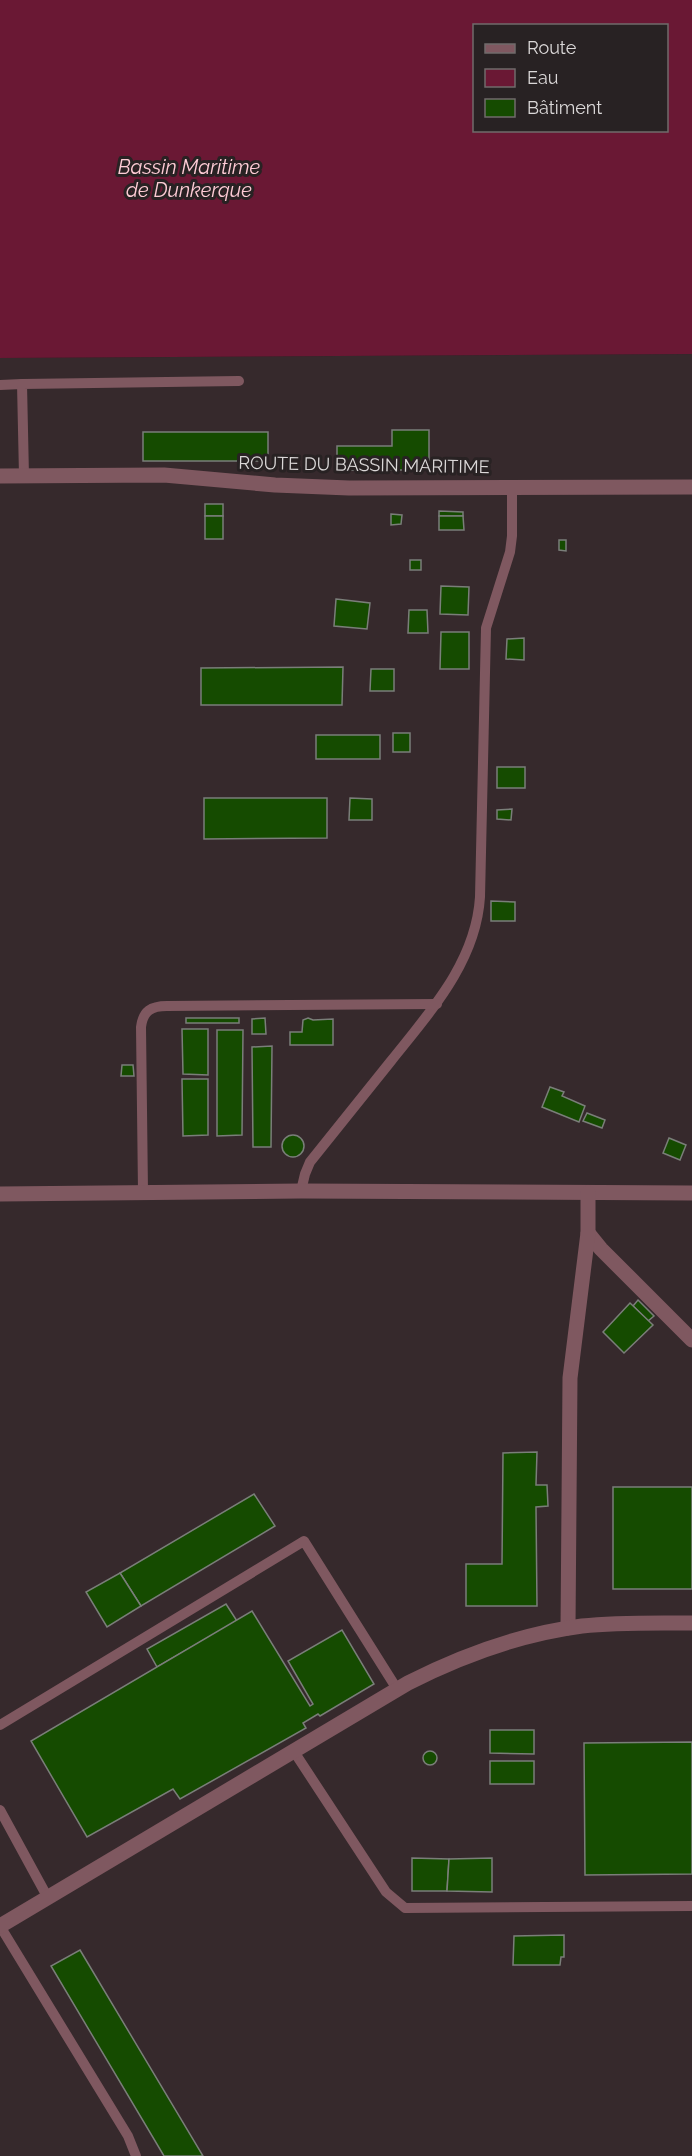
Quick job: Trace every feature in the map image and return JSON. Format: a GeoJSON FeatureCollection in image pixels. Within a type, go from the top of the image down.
{"type":"FeatureCollection","features":[{"type":"Feature","properties":{"kind":"street","name":"ROUTE DU BASSIN MARITIME"},"geometry":{"type":"LineString","coordinates":[[0,476],[164,476],[309,487],[692,487]]}},
{"type":"Feature","properties":{"kind":"street"},"geometry":{"type":"LineString","coordinates":[[0,1194],[302,1191],[692,1193]]}},
{"type":"Feature","properties":{"kind":"street"},"geometry":{"type":"LineString","coordinates":[[568,1628],[570,1378],[588,1233],[588,1193]]}},
{"type":"Feature","properties":{"kind":"street"},"geometry":{"type":"LineString","coordinates":[[588,1233],[601,1249],[692,1340]]}},
{"type":"Feature","properties":{"kind":"street"},"geometry":{"type":"LineString","coordinates":[[0,1926],[398,1689],[462,1658],[514,1640],[568,1628],[619,1623],[692,1623]]}},
{"type":"Feature","properties":{"kind":"lane"},"geometry":{"type":"LineString","coordinates":[[0,384],[239,381]]}},
{"type":"Feature","properties":{"kind":"lane"},"geometry":{"type":"LineString","coordinates":[[22,384],[24,476]]}},
{"type":"Feature","properties":{"kind":"lane"},"geometry":{"type":"LineString","coordinates":[[302,1191],[310,1162],[436,1004],[469,946],[480,907],[486,628],[510,552],[512,487]]}},
{"type":"Feature","properties":{"kind":"lane"},"geometry":{"type":"LineString","coordinates":[[143,1192],[141,1027],[144,1015],[150,1009],[167,1006],[436,1004]]}},
{"type":"Feature","properties":{"kind":"lane"},"geometry":{"type":"LineString","coordinates":[[0,1725],[304,1541],[398,1689]]}},
{"type":"Feature","properties":{"kind":"lane"},"geometry":{"type":"LineString","coordinates":[[293,1750],[386,1892],[405,1908],[692,1906]]}},
{"type":"Feature","properties":{"kind":"lane"},"geometry":{"type":"LineString","coordinates":[[0,1810],[48,1898]]}},
{"type":"Feature","properties":{"kind":"lane"},"geometry":{"type":"LineString","coordinates":[[0,1926],[128,2136],[136,2156]]}},
{"type":"Feature","properties":{"kind":"shaded area"},"geometry":{"type":"Polygon","coordinates":[[[692,354],[692,2156],[0,2156],[0,358],[692,354]]]}},
{"type":"Feature","properties":{"kind":"water","name":"Bassin Maritime de Dunkerque"},"geometry":{"type":"Polygon","coordinates":[[[0,0],[692,0],[692,354],[0,358],[0,0]]]}},
{"type":"Feature","properties":{"kind":"building"},"geometry":{"type":"Polygon","coordinates":[[[392,430],[429,430],[429,470],[337,470],[337,446],[392,446],[392,430]]]}},
{"type":"Feature","properties":{"kind":"building"},"geometry":{"type":"Polygon","coordinates":[[[143,432],[268,432],[268,461],[143,461],[143,432]]]}},
{"type":"Feature","properties":{"kind":"building"},"geometry":{"type":"Polygon","coordinates":[[[205,504],[223,504],[223,516],[205,516],[205,504]]]}},
{"type":"Feature","properties":{"kind":"building"},"geometry":{"type":"Polygon","coordinates":[[[439,511],[463,512],[463,516],[439,516],[439,511]]]}},
{"type":"Feature","properties":{"kind":"building"},"geometry":{"type":"Polygon","coordinates":[[[391,514],[402,515],[401,524],[391,525],[391,514]]]}},
{"type":"Feature","properties":{"kind":"building"},"geometry":{"type":"Polygon","coordinates":[[[205,516],[223,516],[223,539],[205,539],[205,516]]]}},
{"type":"Feature","properties":{"kind":"building"},"geometry":{"type":"Polygon","coordinates":[[[439,516],[463,516],[464,530],[439,530],[439,516]]]}},
{"type":"Feature","properties":{"kind":"building"},"geometry":{"type":"Polygon","coordinates":[[[559,540],[566,540],[566,551],[559,550],[559,540]]]}},
{"type":"Feature","properties":{"kind":"building"},"geometry":{"type":"Polygon","coordinates":[[[410,560],[421,560],[421,570],[410,570],[410,560]]]}},
{"type":"Feature","properties":{"kind":"building"},"geometry":{"type":"Polygon","coordinates":[[[441,586],[469,587],[468,615],[440,614],[441,586]]]}},
{"type":"Feature","properties":{"kind":"building"},"geometry":{"type":"Polygon","coordinates":[[[336,599],[370,603],[367,629],[334,626],[336,599]]]}},
{"type":"Feature","properties":{"kind":"building"},"geometry":{"type":"Polygon","coordinates":[[[409,610],[427,610],[428,633],[408,633],[409,610]]]}},
{"type":"Feature","properties":{"kind":"building"},"geometry":{"type":"Polygon","coordinates":[[[441,632],[469,632],[469,669],[440,669],[441,632]]]}},
{"type":"Feature","properties":{"kind":"building"},"geometry":{"type":"Polygon","coordinates":[[[524,638],[524,660],[506,659],[507,639],[524,638]]]}},
{"type":"Feature","properties":{"kind":"building"},"geometry":{"type":"Polygon","coordinates":[[[343,667],[342,705],[201,705],[201,668],[343,667]]]}},
{"type":"Feature","properties":{"kind":"building"},"geometry":{"type":"Polygon","coordinates":[[[371,669],[394,669],[394,691],[370,691],[371,669]]]}},
{"type":"Feature","properties":{"kind":"building"},"geometry":{"type":"Polygon","coordinates":[[[393,733],[410,733],[410,752],[393,752],[393,733]]]}},
{"type":"Feature","properties":{"kind":"building"},"geometry":{"type":"Polygon","coordinates":[[[316,735],[380,735],[380,759],[316,759],[316,735]]]}},
{"type":"Feature","properties":{"kind":"building"},"geometry":{"type":"Polygon","coordinates":[[[497,767],[525,767],[525,788],[497,788],[497,767]]]}},
{"type":"Feature","properties":{"kind":"building"},"geometry":{"type":"Polygon","coordinates":[[[204,798],[327,798],[327,838],[204,839],[204,798]]]}},
{"type":"Feature","properties":{"kind":"building"},"geometry":{"type":"Polygon","coordinates":[[[350,798],[372,799],[372,820],[349,820],[350,798]]]}},
{"type":"Feature","properties":{"kind":"building"},"geometry":{"type":"Polygon","coordinates":[[[512,809],[511,820],[497,819],[497,810],[512,809]]]}},
{"type":"Feature","properties":{"kind":"building"},"geometry":{"type":"Polygon","coordinates":[[[491,901],[515,902],[515,921],[491,921],[491,901]]]}},
{"type":"Feature","properties":{"kind":"building"},"geometry":{"type":"Polygon","coordinates":[[[186,1018],[239,1018],[239,1023],[186,1023],[186,1018]]]}},
{"type":"Feature","properties":{"kind":"building"},"geometry":{"type":"Polygon","coordinates":[[[265,1018],[266,1034],[252,1034],[252,1019],[265,1018]]]}},
{"type":"Feature","properties":{"kind":"building"},"geometry":{"type":"Polygon","coordinates":[[[308,1018],[333,1019],[333,1045],[290,1045],[290,1032],[302,1032],[303,1020],[308,1018]]]}},
{"type":"Feature","properties":{"kind":"building"},"geometry":{"type":"Polygon","coordinates":[[[182,1029],[208,1029],[208,1075],[183,1074],[182,1029]]]}},
{"type":"Feature","properties":{"kind":"building"},"geometry":{"type":"Polygon","coordinates":[[[217,1030],[243,1030],[242,1135],[217,1136],[217,1030]]]}},
{"type":"Feature","properties":{"kind":"building"},"geometry":{"type":"Polygon","coordinates":[[[272,1046],[271,1147],[253,1147],[252,1047],[272,1046]]]}},
{"type":"Feature","properties":{"kind":"building"},"geometry":{"type":"Polygon","coordinates":[[[122,1065],[133,1065],[134,1076],[121,1076],[122,1065]]]}},
{"type":"Feature","properties":{"kind":"building"},"geometry":{"type":"Polygon","coordinates":[[[182,1079],[208,1079],[208,1135],[183,1136],[182,1079]]]}},
{"type":"Feature","properties":{"kind":"building"},"geometry":{"type":"Polygon","coordinates":[[[550,1087],[564,1092],[562,1096],[585,1106],[579,1122],[542,1107],[550,1087]]]}},
{"type":"Feature","properties":{"kind":"building"},"geometry":{"type":"Polygon","coordinates":[[[587,1113],[605,1120],[602,1128],[583,1121],[587,1113]]]}},
{"type":"Feature","properties":{"kind":"building"},"geometry":{"type":"Polygon","coordinates":[[[293,1135],[301,1138],[304,1146],[301,1154],[293,1157],[285,1154],[282,1146],[285,1138],[293,1135]]]}},
{"type":"Feature","properties":{"kind":"building"},"geometry":{"type":"Polygon","coordinates":[[[669,1138],[686,1145],[680,1160],[663,1153],[669,1138]]]}},
{"type":"Feature","properties":{"kind":"building"},"geometry":{"type":"Polygon","coordinates":[[[638,1300],[654,1316],[648,1321],[633,1306],[638,1300]]]}},
{"type":"Feature","properties":{"kind":"building"},"geometry":{"type":"Polygon","coordinates":[[[630,1303],[653,1325],[624,1353],[603,1332],[630,1303]]]}},
{"type":"Feature","properties":{"kind":"building"},"geometry":{"type":"Polygon","coordinates":[[[537,1452],[536,1485],[547,1485],[548,1506],[536,1507],[537,1606],[466,1606],[466,1564],[502,1564],[503,1453],[537,1452]]]}},
{"type":"Feature","properties":{"kind":"building"},"geometry":{"type":"Polygon","coordinates":[[[613,1487],[692,1487],[692,1589],[613,1589],[613,1487]]]}},
{"type":"Feature","properties":{"kind":"building"},"geometry":{"type":"Polygon","coordinates":[[[254,1494],[275,1526],[141,1606],[120,1573],[254,1494]]]}},
{"type":"Feature","properties":{"kind":"building"},"geometry":{"type":"Polygon","coordinates":[[[120,1573],[141,1606],[107,1627],[86,1592],[120,1573]]]}},
{"type":"Feature","properties":{"kind":"building"},"geometry":{"type":"Polygon","coordinates":[[[226,1604],[237,1621],[157,1667],[147,1649],[226,1604]]]}},
{"type":"Feature","properties":{"kind":"building"},"geometry":{"type":"Polygon","coordinates":[[[252,1611],[310,1706],[313,1704],[288,1661],[342,1630],[374,1684],[320,1716],[318,1714],[303,1723],[306,1728],[180,1799],[173,1789],[87,1837],[31,1741],[252,1611]]]}},
{"type":"Feature","properties":{"kind":"building"},"geometry":{"type":"Polygon","coordinates":[[[490,1730],[534,1730],[534,1754],[490,1753],[490,1730]]]}},
{"type":"Feature","properties":{"kind":"building"},"geometry":{"type":"Polygon","coordinates":[[[692,1742],[692,1874],[585,1875],[584,1743],[692,1742]]]}},
{"type":"Feature","properties":{"kind":"building"},"geometry":{"type":"Polygon","coordinates":[[[427,1751],[433,1751],[437,1758],[433,1765],[427,1765],[423,1761],[423,1755],[427,1751]]]}},
{"type":"Feature","properties":{"kind":"building"},"geometry":{"type":"Polygon","coordinates":[[[490,1761],[534,1761],[534,1784],[490,1784],[490,1761]]]}},
{"type":"Feature","properties":{"kind":"building"},"geometry":{"type":"Polygon","coordinates":[[[412,1858],[449,1859],[447,1891],[412,1891],[412,1858]]]}},
{"type":"Feature","properties":{"kind":"building"},"geometry":{"type":"Polygon","coordinates":[[[492,1858],[492,1892],[447,1891],[449,1859],[492,1858]]]}},
{"type":"Feature","properties":{"kind":"building"},"geometry":{"type":"Polygon","coordinates":[[[564,1935],[564,1957],[561,1957],[560,1965],[513,1965],[514,1936],[564,1935]]]}},
{"type":"Feature","properties":{"kind":"building"},"geometry":{"type":"Polygon","coordinates":[[[80,1950],[203,2156],[164,2156],[51,1966],[80,1950]]]}}]}
